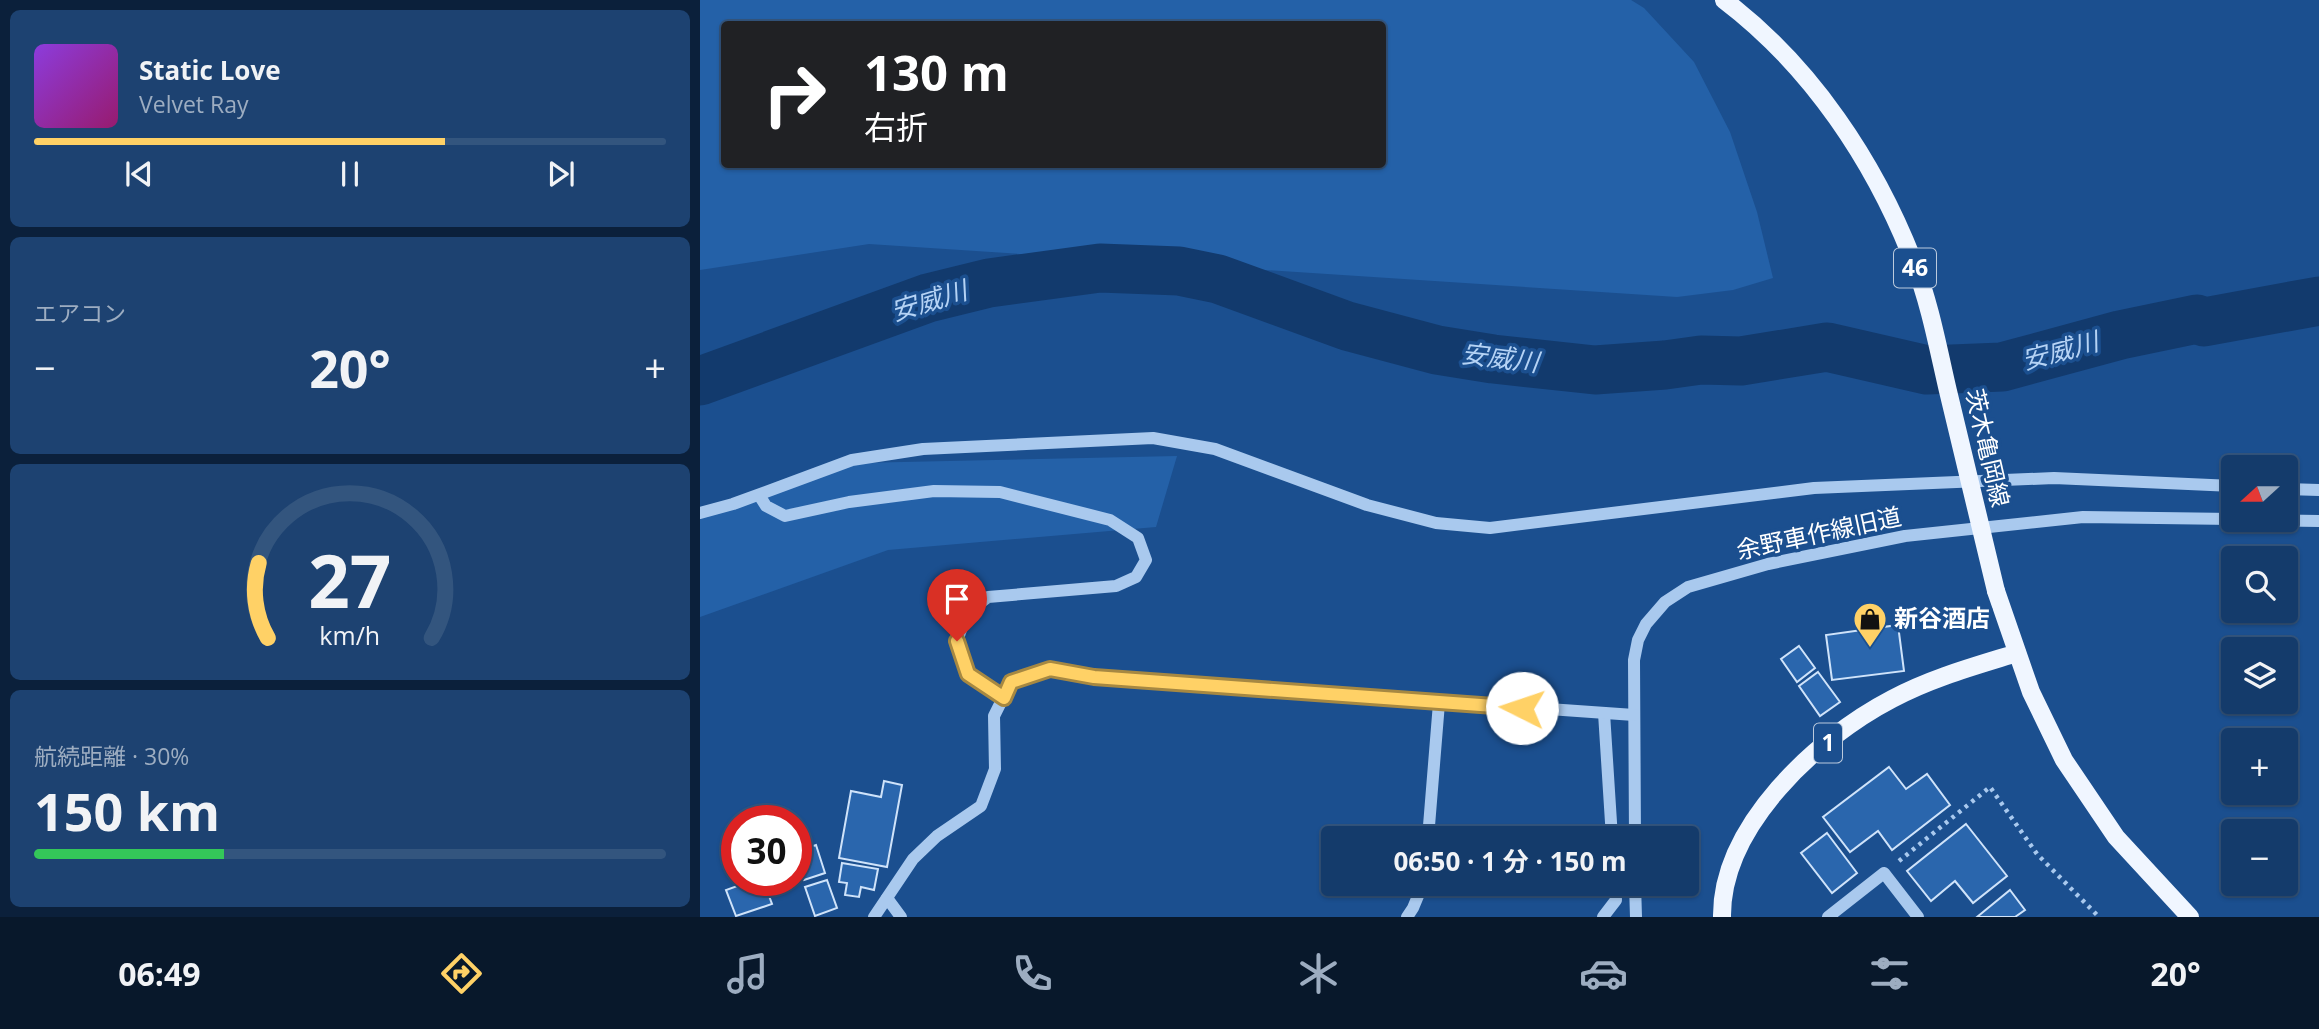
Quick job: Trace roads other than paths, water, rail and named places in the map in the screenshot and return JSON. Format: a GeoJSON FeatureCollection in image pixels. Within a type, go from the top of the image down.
{"type":"FeatureCollection","features":[{"type":"Feature","properties":{"kind":"main road","name":"茨木亀岡線"},"geometry":{"type":"LineString","coordinates":[[1724,0],[1761,32],[1816,91],[1862,157],[1899,228],[1927,303],[1996,591],[2031,692],[2072,771],[2116,837],[2190,917]]}},
{"type":"Feature","properties":{"kind":"main road","name":"1"},"geometry":{"type":"LineString","coordinates":[[1722,917],[1728,874],[1756,816],[1800,768],[1840,732],[1891,699],[1936,680],[2017,653]]}},
{"type":"Feature","properties":{"kind":"street"},"geometry":{"type":"LineString","coordinates":[[700,513],[759,495],[852,460],[923,449],[1153,438],[1214,449],[1367,505],[1436,523],[1490,528],[1814,488],[2054,478],[2221,485]]}},
{"type":"Feature","properties":{"kind":"street"},"geometry":{"type":"LineString","coordinates":[[2298,490],[2319,491]]}},
{"type":"Feature","properties":{"kind":"street"},"geometry":{"type":"LineString","coordinates":[[759,495],[766,506],[785,516],[849,502],[934,491],[1000,492],[1110,520],[1138,538],[1146,560],[1136,577],[1116,586],[988,597],[967,613],[957,641],[968,674],[1004,698]]}},
{"type":"Feature","properties":{"kind":"street","name":"余野車作線旧道"},"geometry":{"type":"LineString","coordinates":[[1635,826],[1634,660],[1638,640],[1646,624],[1665,602],[1688,587],[1768,564],[1905,536],[2083,517],[2221,519]]}},
{"type":"Feature","properties":{"kind":"street"},"geometry":{"type":"LineString","coordinates":[[2298,521],[2319,521]]}},
{"type":"Feature","properties":{"kind":"street"},"geometry":{"type":"LineString","coordinates":[[874,917],[913,859],[937,836],[981,806],[995,769],[994,716],[1011,682],[1050,669],[1094,677],[1634,715]]}},
{"type":"Feature","properties":{"kind":"street"},"geometry":{"type":"LineString","coordinates":[[1428,826],[1439,703]]}},
{"type":"Feature","properties":{"kind":"street"},"geometry":{"type":"LineString","coordinates":[[1604,713],[1611,826]]}},
{"type":"Feature","properties":{"kind":"street"},"geometry":{"type":"LineString","coordinates":[[1828,917],[1884,873],[1918,917]]}},
{"type":"Feature","properties":{"kind":"street"},"geometry":{"type":"LineString","coordinates":[[1406,917],[1418,896]]}},
{"type":"Feature","properties":{"kind":"street"},"geometry":{"type":"LineString","coordinates":[[1603,917],[1616,900],[1616,896]]}},
{"type":"Feature","properties":{"kind":"street"},"geometry":{"type":"LineString","coordinates":[[1635,896],[1636,917]]}},
{"type":"Feature","properties":{"kind":"street"},"geometry":{"type":"LineString","coordinates":[[887,898],[901,917]]}},
{"type":"Feature","properties":{"kind":"waterway","name":"安威川"},"geometry":{"type":"LineString","coordinates":[[700,381],[928,298],[989,283],[1100,268],[1179,271],[1218,279],[1347,326],[1437,350],[1595,370],[1701,360],[1741,361],[1827,347],[1927,370],[2002,367],[2120,335],[2197,319],[2204,322],[2319,301]]}},
{"type":"Feature","properties":{"kind":"place","name":"新谷酒店"},"geometry":{"type":"Point","coordinates":[1870,649]}}]}
